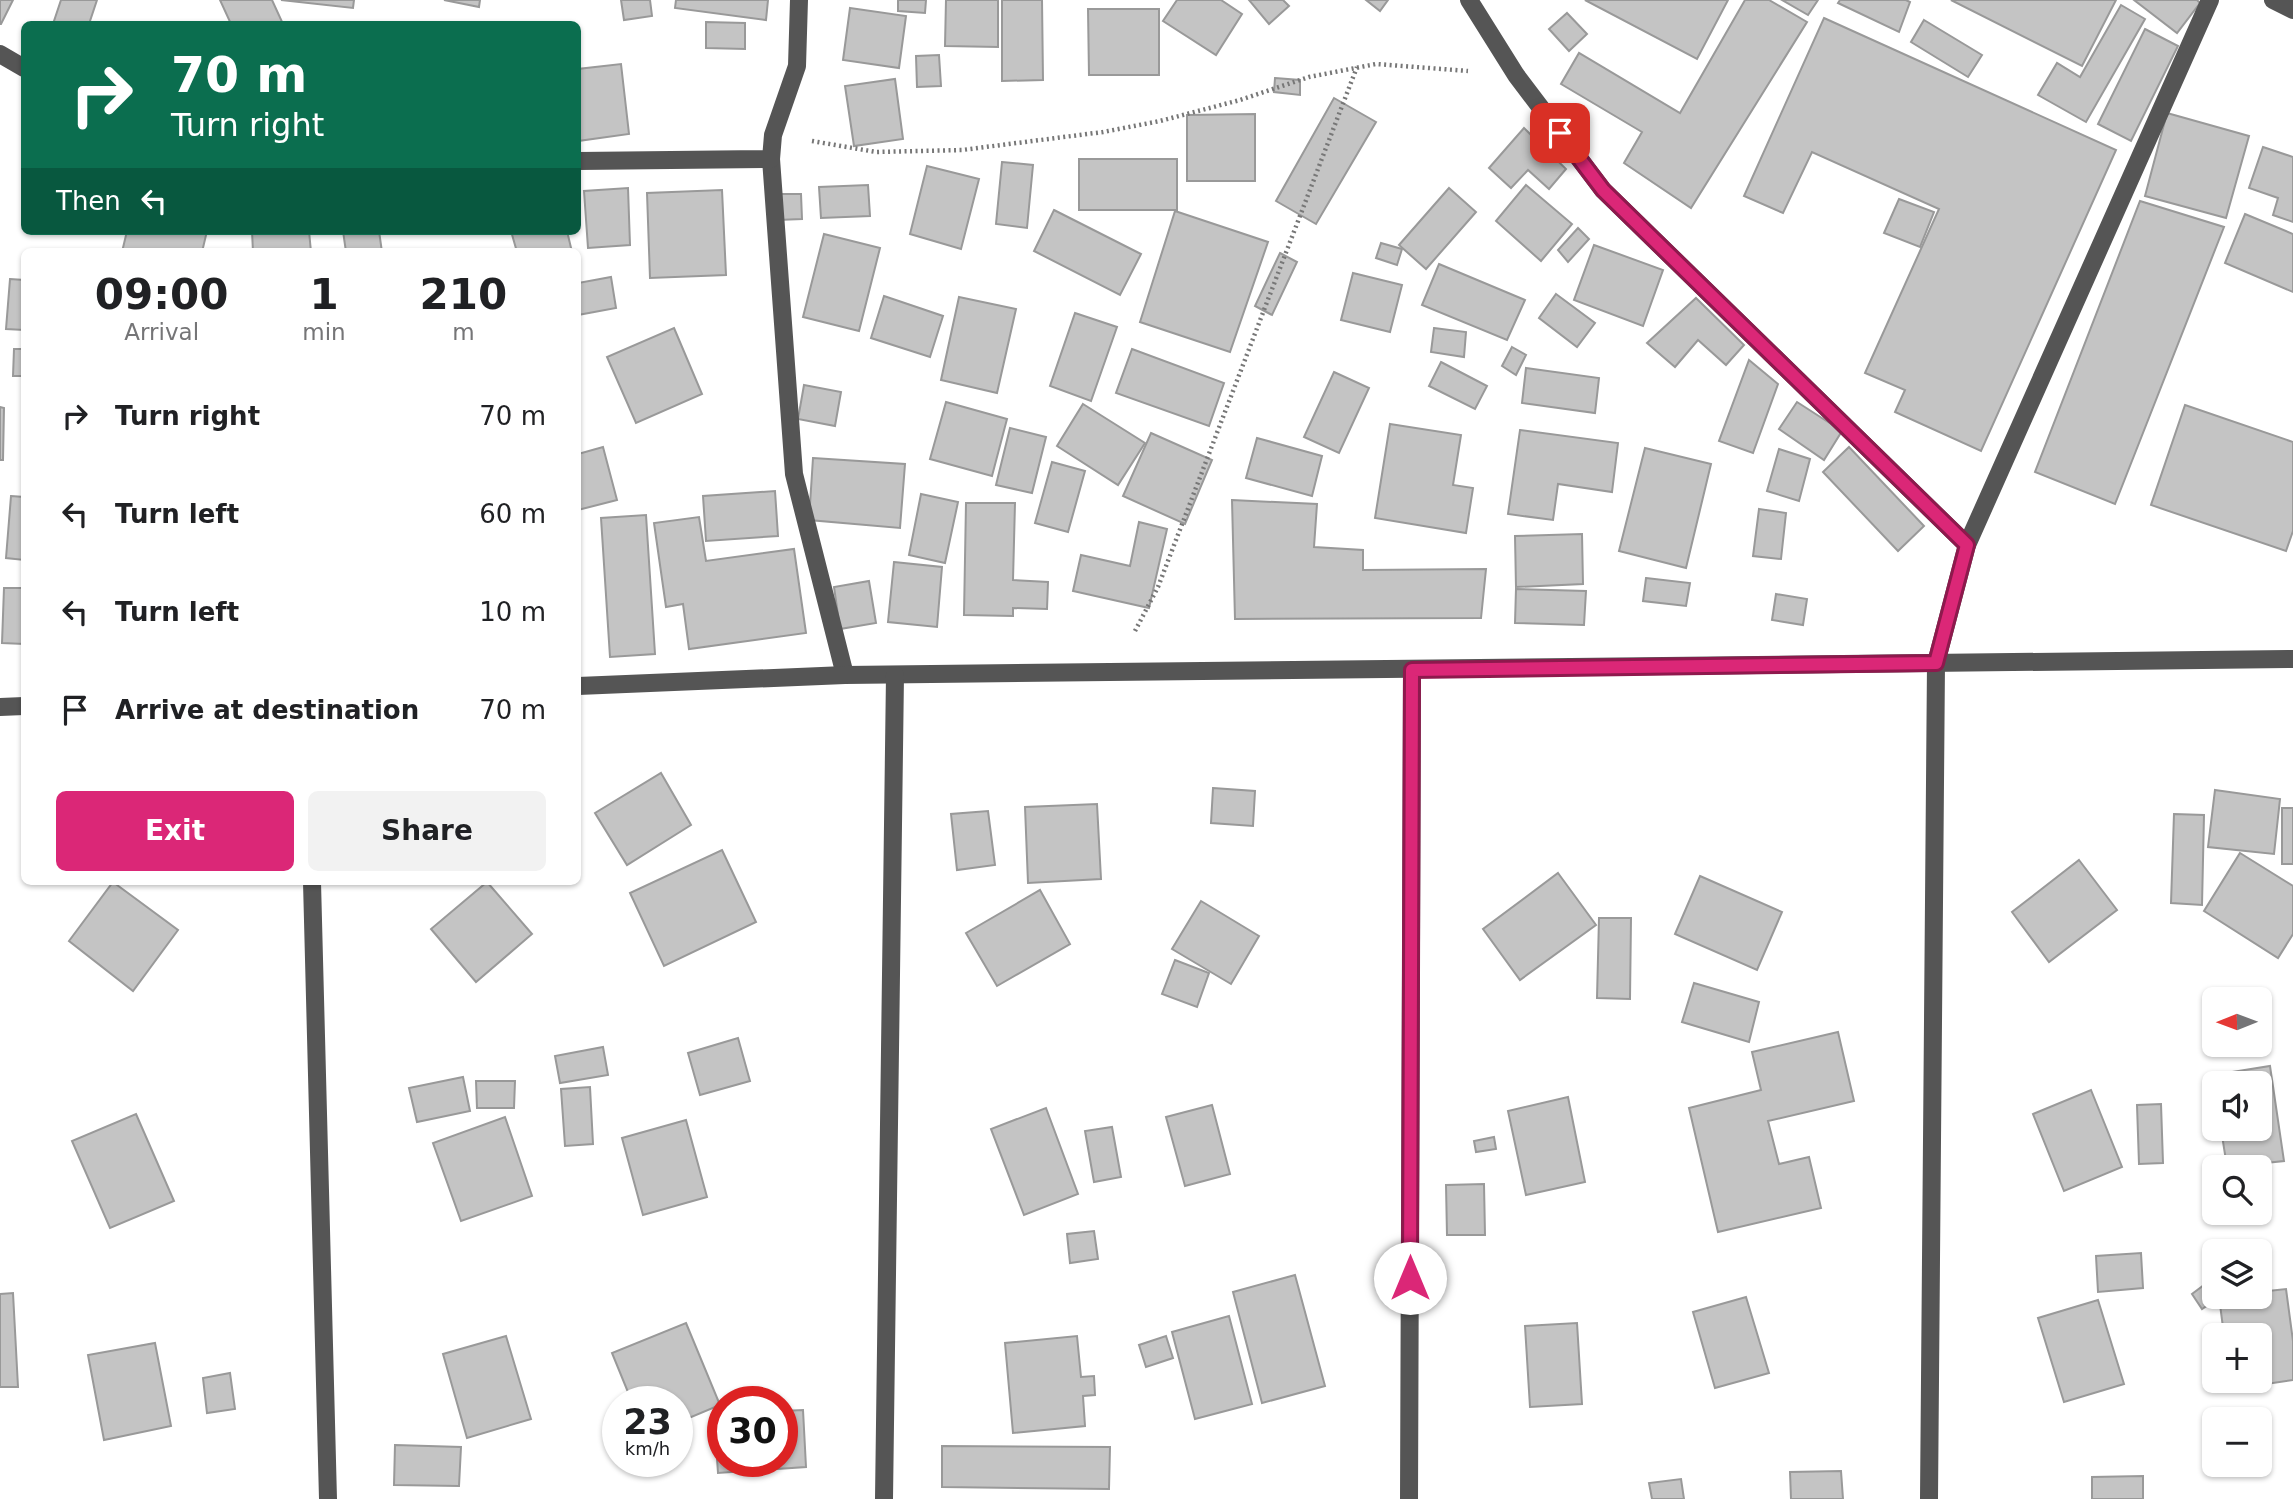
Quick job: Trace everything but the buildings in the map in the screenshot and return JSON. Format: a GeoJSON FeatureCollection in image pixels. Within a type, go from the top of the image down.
{"type":"FeatureCollection","features":[{"type":"Feature","properties":{"kind":"street"},"geometry":{"type":"LineString","coordinates":[[799,0],[797,66],[773,135],[771,159],[794,474],[845,675]]}},
{"type":"Feature","properties":{"kind":"street"},"geometry":{"type":"LineString","coordinates":[[1469,0],[1516,75],[1603,190],[1967,545]]}},
{"type":"Feature","properties":{"kind":"street"},"geometry":{"type":"LineString","coordinates":[[1929,1499],[1936,663],[1967,545],[2210,0]]}},
{"type":"Feature","properties":{"kind":"street"},"geometry":{"type":"LineString","coordinates":[[2273,0],[2293,10]]}},
{"type":"Feature","properties":{"kind":"street"},"geometry":{"type":"LineString","coordinates":[[0,54],[21,66]]}},
{"type":"Feature","properties":{"kind":"street"},"geometry":{"type":"LineString","coordinates":[[581,161],[771,159]]}},
{"type":"Feature","properties":{"kind":"street"},"geometry":{"type":"LineString","coordinates":[[581,686],[845,675],[2293,659]]}},
{"type":"Feature","properties":{"kind":"street"},"geometry":{"type":"LineString","coordinates":[[1409,1499],[1412,670]]}},
{"type":"Feature","properties":{"kind":"street"},"geometry":{"type":"LineString","coordinates":[[884,1499],[895,675]]}},
{"type":"Feature","properties":{"kind":"street"},"geometry":{"type":"LineString","coordinates":[[0,707],[21,706]]}},
{"type":"Feature","properties":{"kind":"street"},"geometry":{"type":"LineString","coordinates":[[312,885],[328,1499]]}},
{"type":"Feature","properties":{"kind":"path"},"geometry":{"type":"LineString","coordinates":[[773,135],[876,152],[962,150],[1103,132],[1160,121],[1240,100],[1309,77],[1376,64],[1516,75]]}},
{"type":"Feature","properties":{"kind":"path"},"geometry":{"type":"LineString","coordinates":[[1158,587],[1357,67]]}},
{"type":"Feature","properties":{"kind":"route"},"geometry":{"type":"LineString","coordinates":[[1410,1278],[1412,670],[1936,663],[1967,545],[1603,190],[1560,133]]}}]}
